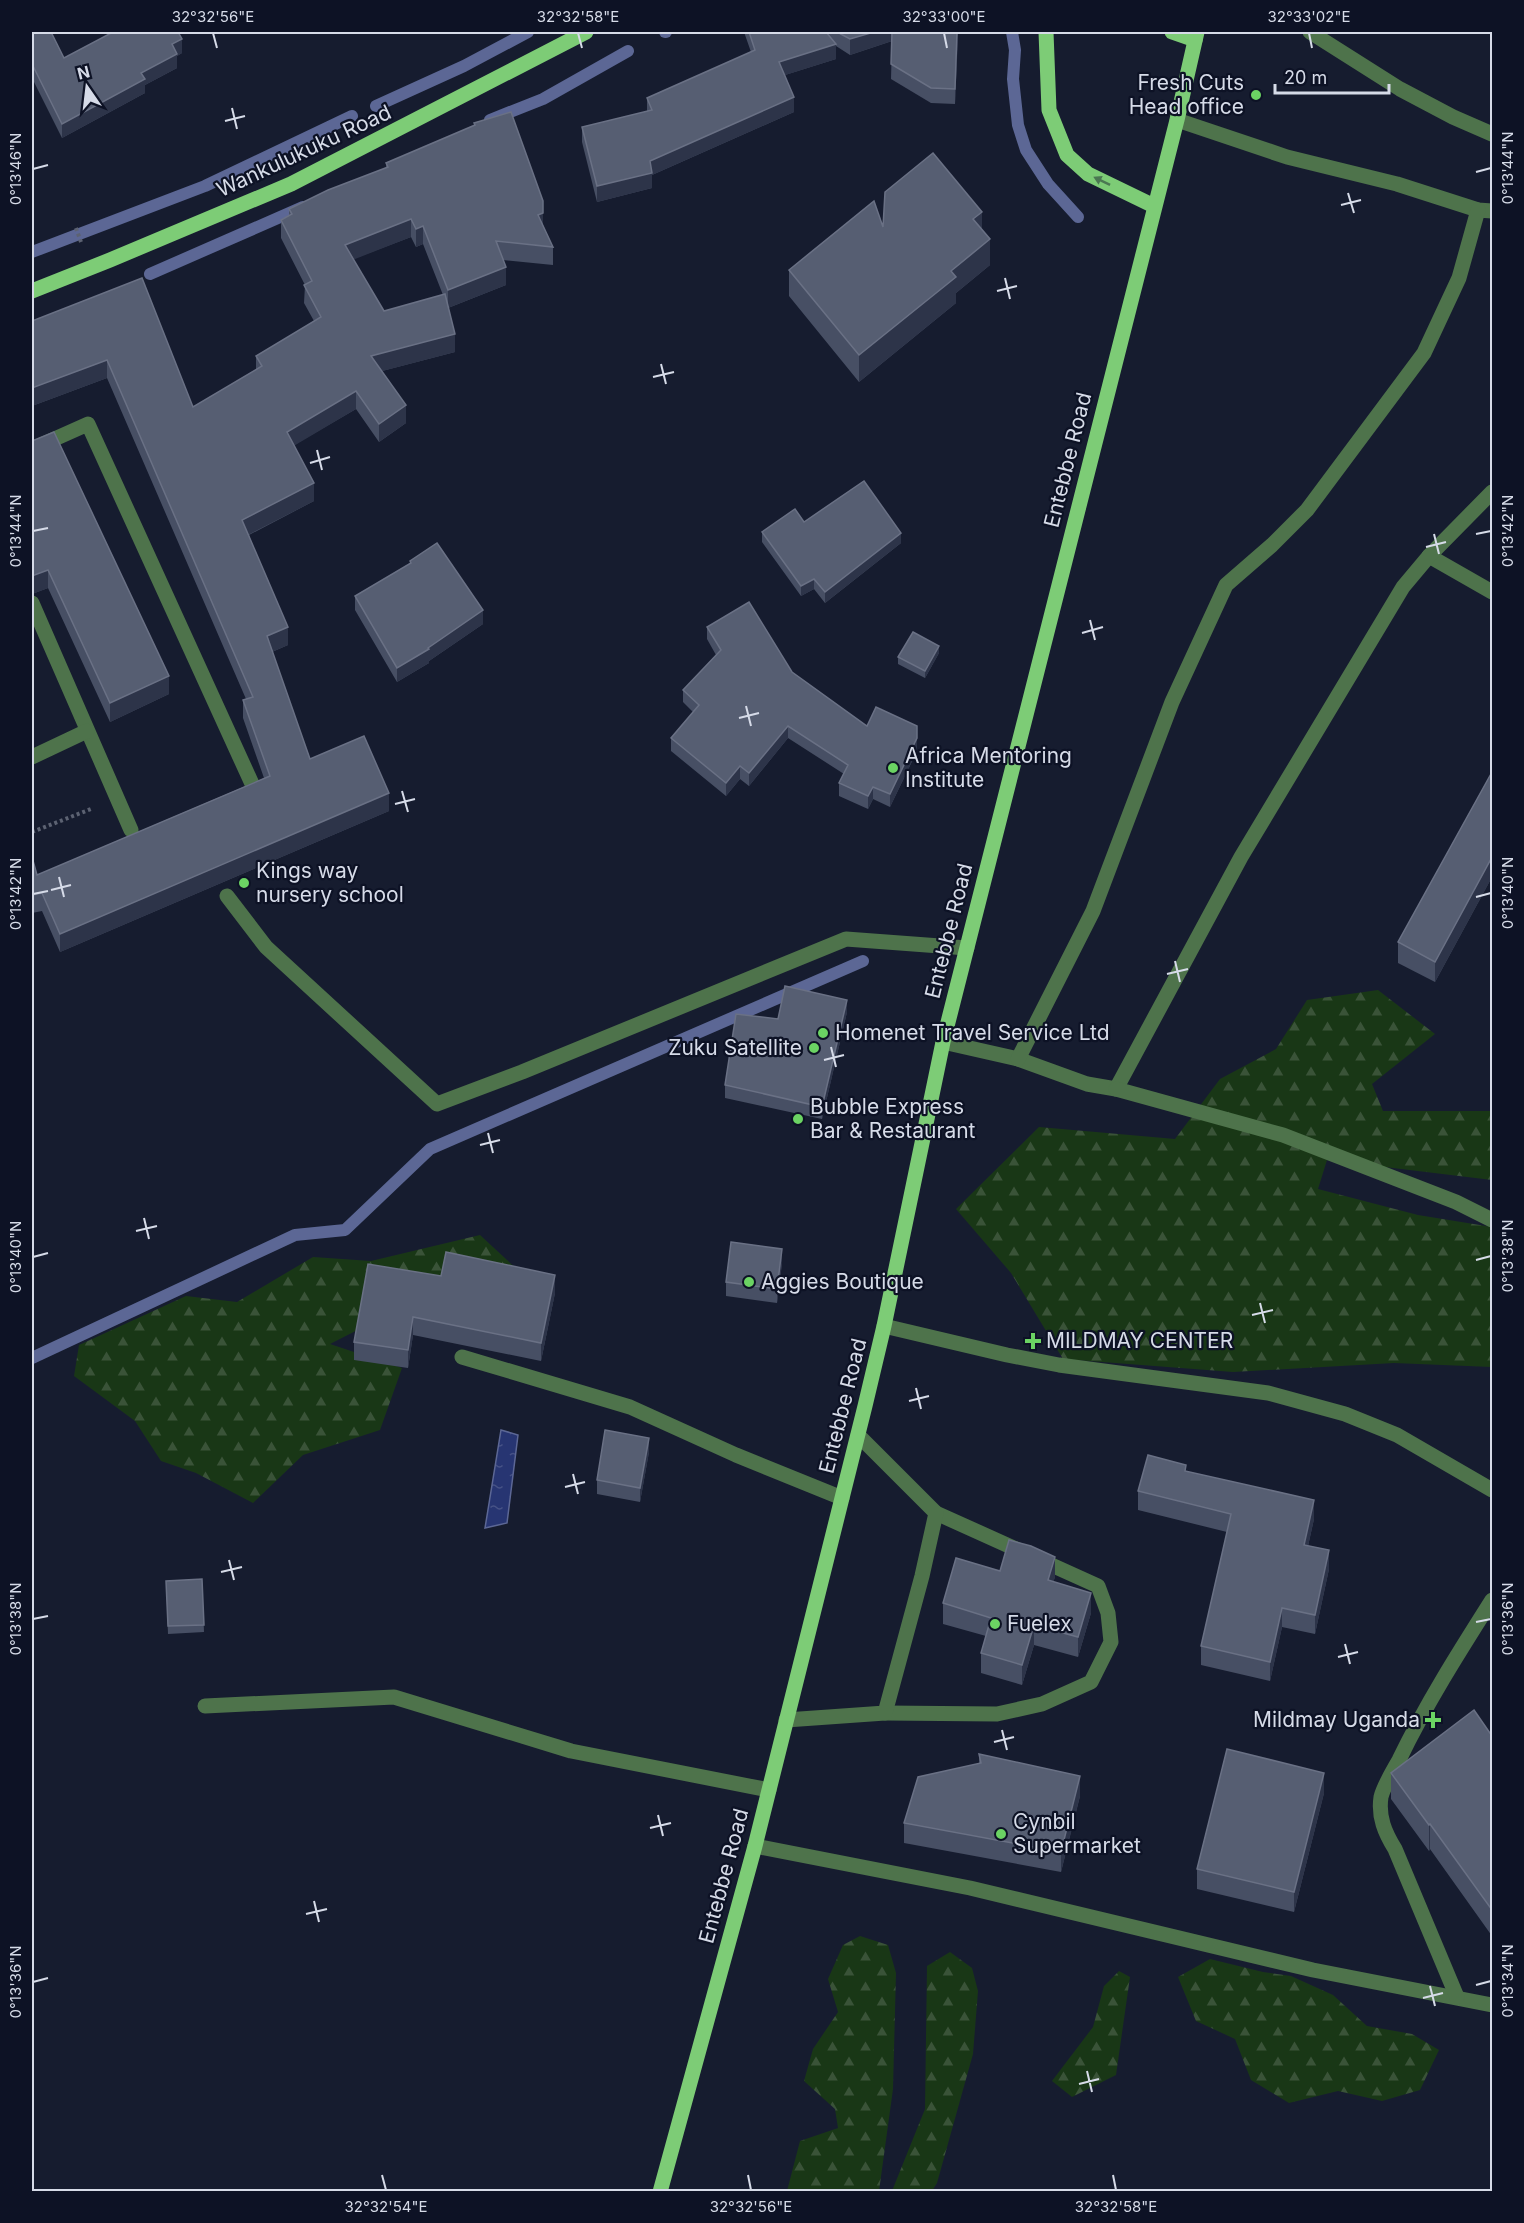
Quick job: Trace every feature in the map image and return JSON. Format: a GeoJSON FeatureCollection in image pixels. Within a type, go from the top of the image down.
{"type":"FeatureCollection","features":[{"type":"Feature","properties":{"kind":"main road","name":"Wankulukuku Road"},"geometry":{"type":"LineString","coordinates":[[32,291],[291,184],[586,32]]}},
{"type":"Feature","properties":{"kind":"main road"},"geometry":{"type":"LineString","coordinates":[[1046,32],[1049,110],[1067,155],[1088,174],[1154,206]]}},
{"type":"Feature","properties":{"kind":"main road"},"geometry":{"type":"LineString","coordinates":[[1172,32],[1196,36]]}},
{"type":"Feature","properties":{"kind":"main road","name":"Entebbe Road"},"geometry":{"type":"LineString","coordinates":[[660,2192],[755,1846],[858,1435],[884,1326],[943,1042],[1177,120],[1196,36]]}},
{"type":"Feature","properties":{"kind":"street"},"geometry":{"type":"LineString","coordinates":[[1310,32],[1400,89],[1492,134]]}},
{"type":"Feature","properties":{"kind":"street"},"geometry":{"type":"LineString","coordinates":[[1018,1059],[1093,911],[1172,702],[1226,585],[1272,545],[1307,510],[1424,353],[1459,278],[1485,210],[1397,184],[1287,158],[1177,120]]}},
{"type":"Feature","properties":{"kind":"street"},"geometry":{"type":"LineString","coordinates":[[32,448],[88,424],[253,786]]}},
{"type":"Feature","properties":{"kind":"street"},"geometry":{"type":"LineString","coordinates":[[1116,1089],[1241,857],[1403,587],[1492,492]]}},
{"type":"Feature","properties":{"kind":"street"},"geometry":{"type":"LineString","coordinates":[[1430,556],[1492,592]]}},
{"type":"Feature","properties":{"kind":"street"},"geometry":{"type":"LineString","coordinates":[[32,603],[37,630],[87,731],[131,830]]}},
{"type":"Feature","properties":{"kind":"street"},"geometry":{"type":"LineString","coordinates":[[32,757],[87,731]]}},
{"type":"Feature","properties":{"kind":"street"},"geometry":{"type":"LineString","coordinates":[[227,896],[266,947],[437,1104],[531,1069],[846,939],[967,948]]}},
{"type":"Feature","properties":{"kind":"street"},"geometry":{"type":"LineString","coordinates":[[943,1042],[1018,1059],[1088,1084],[1116,1089],[1283,1135],[1456,1202],[1492,1220]]}},
{"type":"Feature","properties":{"kind":"street"},"geometry":{"type":"LineString","coordinates":[[884,1326],[1059,1365],[1268,1393],[1345,1414],[1397,1435],[1492,1490]]}},
{"type":"Feature","properties":{"kind":"street"},"geometry":{"type":"LineString","coordinates":[[462,1357],[630,1407],[736,1455],[842,1498]]}},
{"type":"Feature","properties":{"kind":"street"},"geometry":{"type":"LineString","coordinates":[[786,1720],[885,1713],[997,1714],[1042,1704],[1091,1682],[1111,1642],[1108,1613],[1098,1586],[936,1513],[858,1435]]}},
{"type":"Feature","properties":{"kind":"street"},"geometry":{"type":"LineString","coordinates":[[885,1713],[922,1576],[936,1513]]}},
{"type":"Feature","properties":{"kind":"street"},"geometry":{"type":"LineString","coordinates":[[1457,1997],[1395,1849],[1384,1832],[1380,1814],[1382,1795],[1413,1731],[1453,1661],[1492,1600]]}},
{"type":"Feature","properties":{"kind":"street"},"geometry":{"type":"LineString","coordinates":[[205,1706],[394,1697],[572,1751],[768,1790]]}},
{"type":"Feature","properties":{"kind":"street"},"geometry":{"type":"LineString","coordinates":[[755,1846],[970,1888],[1314,1970],[1492,2005]]}},
{"type":"Feature","properties":{"kind":"path"},"geometry":{"type":"LineString","coordinates":[[76,228],[81,243]]}},
{"type":"Feature","properties":{"kind":"path"},"geometry":{"type":"LineString","coordinates":[[32,832],[117,799]]}},
{"type":"Feature","properties":{"kind":"green space"},"geometry":{"type":"Polygon","coordinates":[[[1378,990],[1435,1034],[1372,1084],[1383,1111],[1492,1111],[1492,1180],[1327,1160],[1318,1189],[1418,1215],[1492,1227],[1492,1367],[1394,1363],[1233,1372],[1063,1359],[1011,1273],[956,1209],[1039,1127],[1175,1139],[1220,1079],[1276,1049],[1307,1000],[1378,990]]]}},
{"type":"Feature","properties":{"kind":"green space"},"geometry":{"type":"Polygon","coordinates":[[[480,1235],[521,1273],[389,1314],[330,1344],[402,1368],[380,1430],[303,1455],[253,1503],[196,1473],[161,1461],[135,1421],[74,1376],[79,1345],[186,1296],[237,1302],[313,1257],[371,1261],[480,1235]]]}},
{"type":"Feature","properties":{"kind":"green space"},"geometry":{"type":"Polygon","coordinates":[[[860,1936],[888,1945],[896,1973],[893,2089],[879,2191],[787,2191],[800,2141],[838,2128],[835,2109],[804,2081],[813,2049],[838,2012],[828,1979],[843,1945],[860,1936]]]}},
{"type":"Feature","properties":{"kind":"green space"},"geometry":{"type":"Polygon","coordinates":[[[950,1952],[972,1968],[978,1991],[973,2054],[937,2183],[932,2191],[892,2191],[925,2109],[927,1966],[950,1952]]]}},
{"type":"Feature","properties":{"kind":"green space"},"geometry":{"type":"Polygon","coordinates":[[[1210,1959],[1263,1972],[1291,1976],[1333,1995],[1367,2026],[1412,2034],[1439,2050],[1420,2090],[1382,2101],[1338,2091],[1289,2103],[1251,2080],[1235,2039],[1196,2021],[1178,1977],[1210,1959]]]}},
{"type":"Feature","properties":{"kind":"green space"},"geometry":{"type":"Polygon","coordinates":[[[1119,1971],[1130,1977],[1116,2075],[1072,2097],[1052,2081],[1093,2027],[1104,1986],[1119,1971]]]}},
{"type":"Feature","properties":{"kind":"water"},"geometry":{"type":"Polygon","coordinates":[[[501,1430],[518,1435],[507,1523],[485,1528],[501,1430]]]}},
{"type":"Feature","properties":{"kind":"building"},"geometry":{"type":"Polygon","coordinates":[[[32,32],[51,32],[64,58],[113,32],[178,32],[182,39],[172,44],[177,54],[141,73],[145,79],[62,124],[32,64],[32,32]]]}},
{"type":"Feature","properties":{"kind":"building"},"geometry":{"type":"Polygon","coordinates":[[[749,32],[826,32],[836,44],[779,62],[794,97],[650,161],[652,173],[597,186],[582,127],[652,110],[647,98],[755,50],[749,32]]]}},
{"type":"Feature","properties":{"kind":"building"},"geometry":{"type":"Polygon","coordinates":[[[837,32],[874,32],[850,39],[837,32]]]}},
{"type":"Feature","properties":{"kind":"building"},"geometry":{"type":"Polygon","coordinates":[[[892,32],[957,32],[955,89],[931,88],[891,64],[892,32]]]}},
{"type":"Feature","properties":{"kind":"building"},"geometry":{"type":"Polygon","coordinates":[[[511,112],[543,201],[543,213],[538,215],[553,247],[496,241],[506,267],[448,290],[423,226],[416,229],[411,219],[345,245],[384,311],[445,294],[455,334],[371,356],[406,405],[379,424],[356,391],[287,432],[314,483],[242,520],[288,627],[267,636],[310,759],[364,736],[389,793],[60,934],[42,893],[32,895],[32,857],[37,875],[270,776],[243,700],[253,697],[107,360],[32,388],[32,321],[142,278],[193,407],[262,366],[256,356],[321,317],[304,285],[312,281],[281,220],[292,214],[289,209],[328,190],[388,167],[386,163],[475,125],[474,123],[511,112]]]}},
{"type":"Feature","properties":{"kind":"building"},"geometry":{"type":"Polygon","coordinates":[[[933,153],[982,212],[973,219],[990,239],[951,271],[956,277],[859,355],[789,270],[874,201],[883,227],[885,192],[933,153]]]}},
{"type":"Feature","properties":{"kind":"building"},"geometry":{"type":"Polygon","coordinates":[[[54,432],[169,676],[110,703],[48,570],[32,576],[32,441],[54,432]]]}},
{"type":"Feature","properties":{"kind":"building"},"geometry":{"type":"Polygon","coordinates":[[[864,481],[901,533],[825,592],[814,579],[801,586],[762,532],[795,509],[804,522],[864,481]]]}},
{"type":"Feature","properties":{"kind":"building"},"geometry":{"type":"Polygon","coordinates":[[[437,543],[483,610],[429,649],[397,668],[355,596],[411,563],[410,561],[437,543]]]}},
{"type":"Feature","properties":{"kind":"building"},"geometry":{"type":"Polygon","coordinates":[[[749,602],[792,672],[867,726],[876,707],[917,726],[917,738],[890,794],[873,787],[868,796],[839,783],[848,765],[788,726],[749,773],[740,766],[726,783],[671,738],[699,705],[683,690],[721,650],[707,627],[749,602]]]}},
{"type":"Feature","properties":{"kind":"building"},"geometry":{"type":"Polygon","coordinates":[[[913,632],[939,646],[925,671],[898,657],[913,632]]]}},
{"type":"Feature","properties":{"kind":"building"},"geometry":{"type":"Polygon","coordinates":[[[1492,772],[1492,857],[1435,962],[1398,942],[1492,772]]]}},
{"type":"Feature","properties":{"kind":"building"},"geometry":{"type":"Polygon","coordinates":[[[785,986],[847,1000],[822,1107],[725,1085],[736,1014],[778,1019],[785,986]]]}},
{"type":"Feature","properties":{"kind":"building"},"geometry":{"type":"Polygon","coordinates":[[[731,1242],[782,1249],[777,1289],[726,1282],[731,1242]]]}},
{"type":"Feature","properties":{"kind":"building"},"geometry":{"type":"Polygon","coordinates":[[[446,1252],[555,1275],[541,1343],[413,1317],[408,1350],[354,1342],[368,1264],[441,1276],[446,1252]]]}},
{"type":"Feature","properties":{"kind":"building"},"geometry":{"type":"Polygon","coordinates":[[[605,1430],[649,1438],[640,1488],[597,1480],[605,1430]]]}},
{"type":"Feature","properties":{"kind":"building"},"geometry":{"type":"Polygon","coordinates":[[[1148,1455],[1186,1465],[1185,1471],[1314,1500],[1304,1545],[1329,1550],[1315,1615],[1282,1608],[1270,1662],[1201,1646],[1231,1514],[1138,1491],[1148,1455]]]}},
{"type":"Feature","properties":{"kind":"building"},"geometry":{"type":"Polygon","coordinates":[[[1009,1540],[1031,1546],[1055,1557],[1048,1580],[1091,1593],[1078,1637],[1034,1625],[1022,1665],[981,1653],[991,1618],[943,1603],[956,1558],[1000,1571],[1009,1540]]]}},
{"type":"Feature","properties":{"kind":"building"},"geometry":{"type":"Polygon","coordinates":[[[202,1579],[204,1625],[168,1626],[166,1581],[202,1579]]]}},
{"type":"Feature","properties":{"kind":"building"},"geometry":{"type":"Polygon","coordinates":[[[1474,1710],[1492,1736],[1492,1910],[1391,1773],[1474,1710]]]}},
{"type":"Feature","properties":{"kind":"building"},"geometry":{"type":"Polygon","coordinates":[[[1227,1749],[1324,1773],[1294,1892],[1197,1869],[1227,1749]]]}},
{"type":"Feature","properties":{"kind":"building"},"geometry":{"type":"Polygon","coordinates":[[[979,1754],[1080,1776],[1061,1852],[904,1823],[918,1777],[981,1763],[979,1754]]]}},
{"type":"Feature","properties":{"kind":"waterway"},"geometry":{"type":"LineString","coordinates":[[376,106],[464,66],[528,32]]}},
{"type":"Feature","properties":{"kind":"waterway"},"geometry":{"type":"LineString","coordinates":[[1012,32],[1015,50],[1013,79],[1018,125],[1026,150],[1048,184],[1078,217]]}},
{"type":"Feature","properties":{"kind":"waterway"},"geometry":{"type":"LineString","coordinates":[[490,120],[543,99],[628,51]]}},
{"type":"Feature","properties":{"kind":"waterway"},"geometry":{"type":"LineString","coordinates":[[32,252],[205,186],[352,116]]}},
{"type":"Feature","properties":{"kind":"waterway"},"geometry":{"type":"LineString","coordinates":[[150,274],[303,207]]}},
{"type":"Feature","properties":{"kind":"waterway"},"geometry":{"type":"LineString","coordinates":[[32,1358],[295,1235],[345,1230],[430,1149],[863,961]]}},
{"type":"Feature","properties":{"kind":"place","name":"Fresh Cuts Head office"},"geometry":{"type":"Point","coordinates":[1256,95]}},
{"type":"Feature","properties":{"kind":"place","name":"Africa Mentoring Institute"},"geometry":{"type":"Point","coordinates":[893,768]}},
{"type":"Feature","properties":{"kind":"place","name":"Kings way nursery school"},"geometry":{"type":"Point","coordinates":[244,883]}},
{"type":"Feature","properties":{"kind":"place","name":"Homenet Travel Service Ltd"},"geometry":{"type":"Point","coordinates":[823,1033]}},
{"type":"Feature","properties":{"kind":"place","name":"Zuku Satellite"},"geometry":{"type":"Point","coordinates":[814,1048]}},
{"type":"Feature","properties":{"kind":"place","name":"Bubble Express Bar & Restaurant"},"geometry":{"type":"Point","coordinates":[798,1119]}},
{"type":"Feature","properties":{"kind":"place","name":"Aggies Boutique"},"geometry":{"type":"Point","coordinates":[749,1282]}},
{"type":"Feature","properties":{"kind":"place","name":"MILDMAY CENTER"},"geometry":{"type":"Point","coordinates":[1033,1341]}},
{"type":"Feature","properties":{"kind":"place","name":"Fuelex"},"geometry":{"type":"Point","coordinates":[995,1624]}},
{"type":"Feature","properties":{"kind":"place","name":"Mildmay Uganda"},"geometry":{"type":"Point","coordinates":[1433,1720]}},
{"type":"Feature","properties":{"kind":"place","name":"Cynbil Supermarket"},"geometry":{"type":"Point","coordinates":[1001,1834]}}]}
